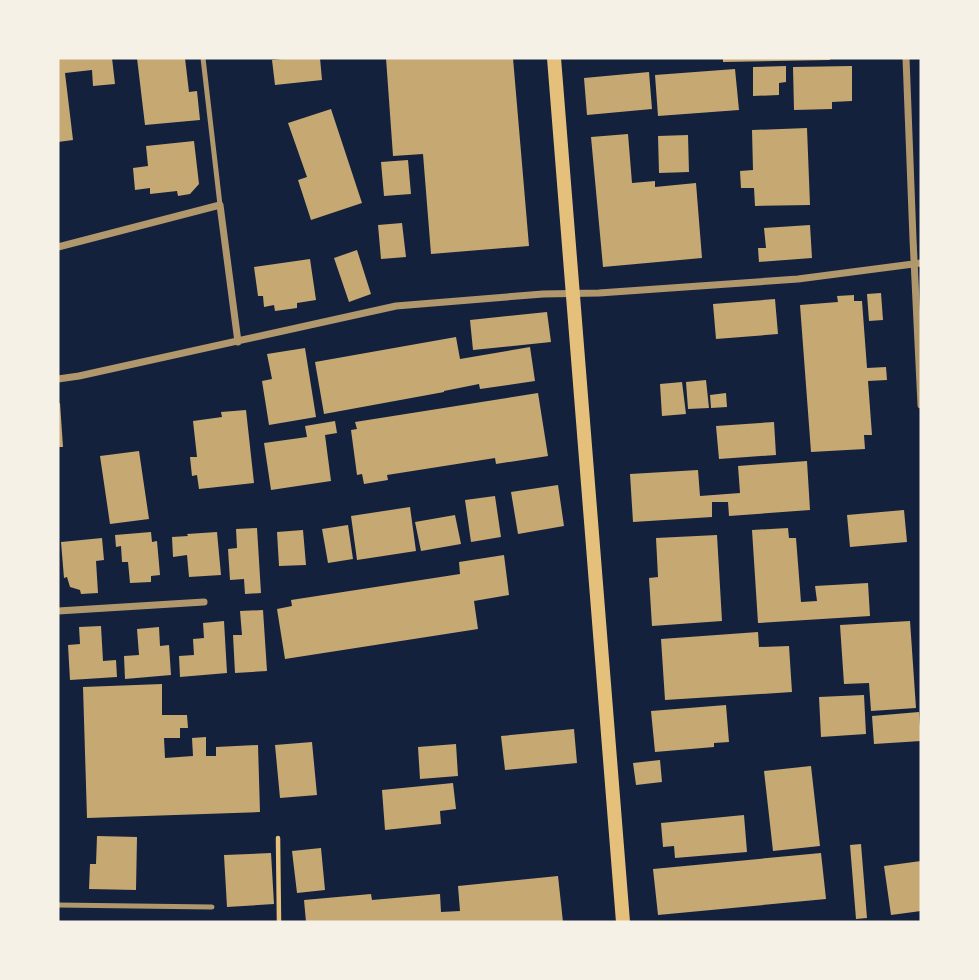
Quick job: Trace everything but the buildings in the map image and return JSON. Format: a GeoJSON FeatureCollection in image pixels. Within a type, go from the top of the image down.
{"type":"FeatureCollection","features":[{"type":"Feature","properties":{"kind":"main road"},"geometry":{"type":"LineString","coordinates":[[554,58],[623,922]]}},
{"type":"Feature","properties":{"kind":"street"},"geometry":{"type":"LineString","coordinates":[[906,58],[918,263],[921,405]]}},
{"type":"Feature","properties":{"kind":"street"},"geometry":{"type":"LineString","coordinates":[[58,247],[220,205],[238,342]]}},
{"type":"Feature","properties":{"kind":"street"},"geometry":{"type":"LineString","coordinates":[[58,379],[396,306],[543,294],[599,293],[799,279],[918,263]]}},
{"type":"Feature","properties":{"kind":"street"},"geometry":{"type":"LineString","coordinates":[[58,611],[204,602]]}},
{"type":"Feature","properties":{"kind":"lane"},"geometry":{"type":"LineString","coordinates":[[203,58],[220,205]]}},
{"type":"Feature","properties":{"kind":"lane"},"geometry":{"type":"LineString","coordinates":[[58,905],[212,907]]}},
{"type":"Feature","properties":{"kind":"path"},"geometry":{"type":"LineString","coordinates":[[278,838],[279,922]]}}]}
